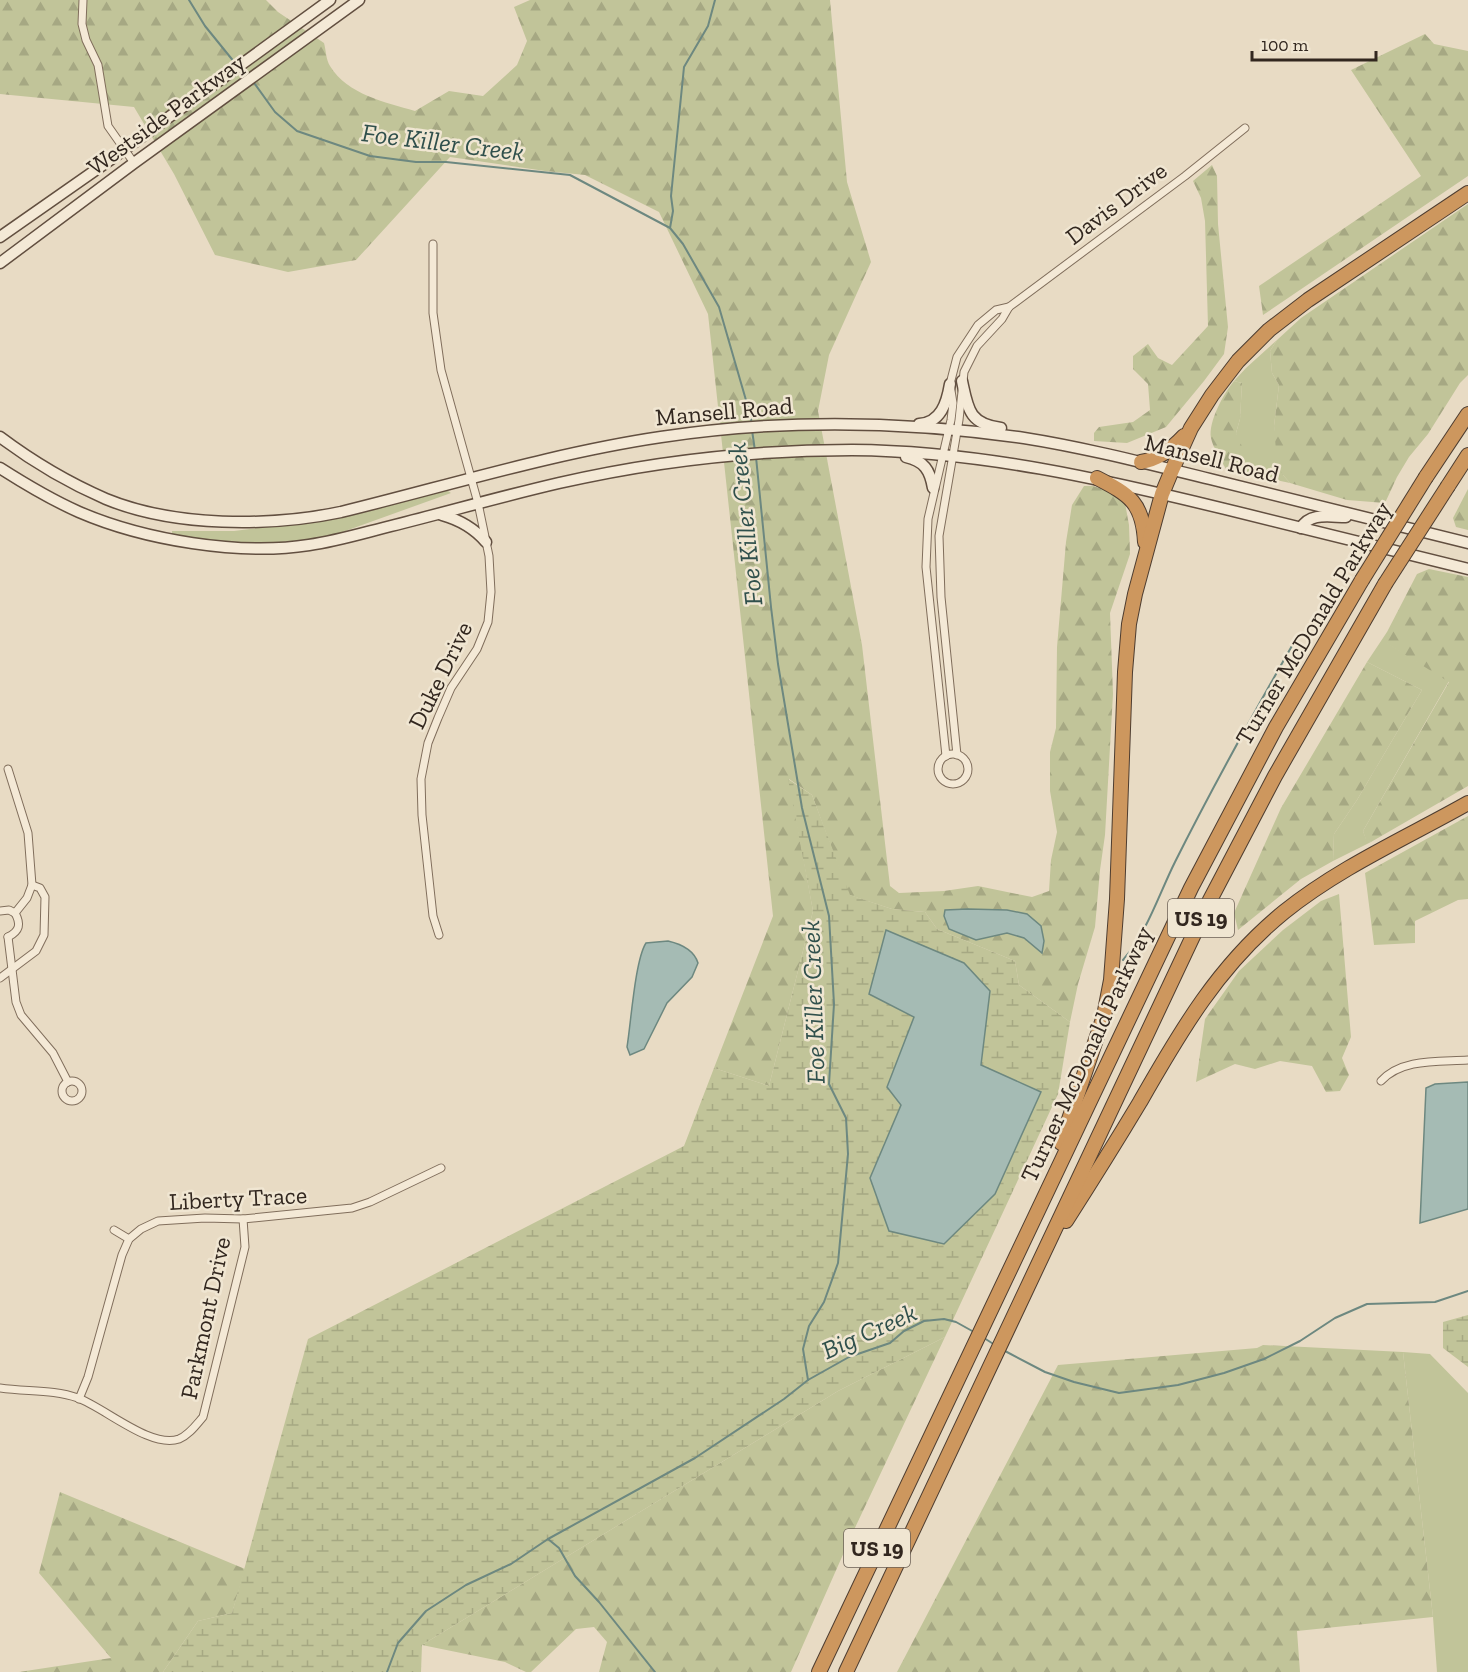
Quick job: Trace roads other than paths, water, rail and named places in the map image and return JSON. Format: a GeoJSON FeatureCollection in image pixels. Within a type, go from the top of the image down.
{"type":"FeatureCollection","features":[{"type":"Feature","properties":{"kind":"highway"},"geometry":{"type":"LineString","coordinates":[[1042,1199],[1101,1024],[1111,980],[1121,828],[1126,648],[1135,594],[1162,494],[1172,470],[1191,428],[1224,378],[1269,330],[1308,300],[1468,193]]}},
{"type":"Feature","properties":{"kind":"highway","name":"Turner McDonald Parkway"},"geometry":{"type":"LineString","coordinates":[[819,1672],[1150,970],[1211,848],[1282,717],[1362,580],[1468,414]]}},
{"type":"Feature","properties":{"kind":"highway"},"geometry":{"type":"LineString","coordinates":[[1141,462],[1166,453],[1191,428]]}},
{"type":"Feature","properties":{"kind":"highway","name":"Turner McDonald Parkway"},"geometry":{"type":"LineString","coordinates":[[846,1672],[1172,979],[1231,860],[1275,776],[1385,584],[1468,455]]}},
{"type":"Feature","properties":{"kind":"highway"},"geometry":{"type":"LineString","coordinates":[[1097,478],[1125,493],[1137,504],[1143,522],[1146,553]]}},
{"type":"Feature","properties":{"kind":"highway"},"geometry":{"type":"LineString","coordinates":[[1038,1263],[1101,1167],[1188,1018],[1213,983],[1234,959],[1283,912],[1326,881],[1468,804]]}},
{"type":"Feature","properties":{"kind":"main road","name":"Westside Parkway"},"geometry":{"type":"LineString","coordinates":[[0,237],[330,0]]}},
{"type":"Feature","properties":{"kind":"main road","name":"Westside Parkway"},"geometry":{"type":"LineString","coordinates":[[0,263],[359,0]]}},
{"type":"Feature","properties":{"kind":"main road"},"geometry":{"type":"LineString","coordinates":[[962,381],[969,410],[980,424],[1030,433],[1047,442]]}},
{"type":"Feature","properties":{"kind":"main road"},"geometry":{"type":"LineString","coordinates":[[887,426],[929,423],[938,416],[945,405],[950,384]]}},
{"type":"Feature","properties":{"kind":"main road","name":"Mansell Road"},"geometry":{"type":"LineString","coordinates":[[0,437],[25,455],[108,499],[157,514],[247,522],[313,518],[597,448],[662,436],[792,425],[887,426],[953,430],[1047,442],[1141,462],[1468,543]]}},
{"type":"Feature","properties":{"kind":"main road","name":"Mansell Road"},"geometry":{"type":"LineString","coordinates":[[0,468],[28,486],[82,513],[145,533],[222,546],[280,548],[305,546],[358,536],[562,482],[651,466],[710,457],[793,452],[885,451],[1020,464],[1097,478],[1468,569]]}},
{"type":"Feature","properties":{"kind":"main road"},"geometry":{"type":"LineString","coordinates":[[885,451],[920,462],[927,467],[933,488]]}},
{"type":"Feature","properties":{"kind":"main road"},"geometry":{"type":"LineString","coordinates":[[439,514],[457,519],[477,531],[486,543]]}},
{"type":"Feature","properties":{"kind":"main road"},"geometry":{"type":"LineString","coordinates":[[1301,528],[1304,522],[1318,517],[1367,518]]}},
{"type":"Feature","properties":{"kind":"street"},"geometry":{"type":"LineString","coordinates":[[83,0],[82,24],[86,40],[98,65],[103,86],[104,114],[108,126],[134,163]]}},
{"type":"Feature","properties":{"kind":"street","name":"Davis Drive"},"geometry":{"type":"LineString","coordinates":[[953,430],[968,362],[977,346],[1002,319],[1009,307],[1185,176],[1245,128]]}},
{"type":"Feature","properties":{"kind":"street","name":"Duke Drive"},"geometry":{"type":"LineString","coordinates":[[433,244],[434,313],[441,370],[478,503],[486,543],[491,592],[488,622],[477,649],[451,688],[438,718],[428,743],[421,779],[422,815],[433,916],[440,935]]}},
{"type":"Feature","properties":{"kind":"street","name":"Davis Drive"},"geometry":{"type":"LineString","coordinates":[[953,430],[950,384],[957,357],[978,325],[996,310],[1009,307]]}},
{"type":"Feature","properties":{"kind":"street"},"geometry":{"type":"LineString","coordinates":[[966,341],[977,346]]}},
{"type":"Feature","properties":{"kind":"street"},"geometry":{"type":"LineString","coordinates":[[953,430],[947,456],[939,552],[941,597],[957,755]]}},
{"type":"Feature","properties":{"kind":"street"},"geometry":{"type":"LineString","coordinates":[[946,756],[957,755],[966,762],[968,768],[965,778],[957,784],[947,783],[940,776],[939,765],[946,756],[925,552],[933,488],[947,456]]}},
{"type":"Feature","properties":{"kind":"street"},"geometry":{"type":"LineString","coordinates":[[8,769],[28,833],[32,885],[27,898],[15,913]]}},
{"type":"Feature","properties":{"kind":"street"},"geometry":{"type":"LineString","coordinates":[[0,978],[36,951],[44,935],[45,897],[40,888],[32,885]]}},
{"type":"Feature","properties":{"kind":"street"},"geometry":{"type":"LineString","coordinates":[[0,911],[9,910],[15,913],[19,921],[19,928],[15,934],[4,936],[12,969],[16,1002],[21,1015],[53,1053],[68,1082]]}},
{"type":"Feature","properties":{"kind":"street"},"geometry":{"type":"LineString","coordinates":[[1381,1081],[1388,1074],[1407,1065],[1468,1060]]}},
{"type":"Feature","properties":{"kind":"street","name":"Liberty Trace"},"geometry":{"type":"LineString","coordinates":[[129,1239],[141,1229],[158,1221],[205,1218],[243,1219],[352,1208],[370,1202],[441,1168]]}},
{"type":"Feature","properties":{"kind":"street","name":"Parkmont Drive"},"geometry":{"type":"LineString","coordinates":[[0,1388],[44,1391],[79,1399],[153,1439],[178,1439],[191,1431],[203,1417],[245,1247],[243,1219]]}},
{"type":"Feature","properties":{"kind":"street"},"geometry":{"type":"LineString","coordinates":[[79,1399],[88,1377],[122,1255],[129,1239],[114,1230]]}},
{"type":"Feature","properties":{"kind":"water"},"geometry":{"type":"Polygon","coordinates":[[[945,910],[1007,910],[1027,914],[1041,926],[1044,941],[1042,953],[1024,938],[1007,933],[976,940],[949,929],[944,916],[945,910]]]}},
{"type":"Feature","properties":{"kind":"water"},"geometry":{"type":"Polygon","coordinates":[[[886,930],[964,963],[990,991],[981,1065],[1041,1092],[995,1194],[944,1244],[889,1231],[870,1178],[901,1105],[887,1087],[914,1017],[869,994],[886,930]]]}},
{"type":"Feature","properties":{"kind":"water"},"geometry":{"type":"Polygon","coordinates":[[[668,941],[686,948],[698,963],[692,977],[667,1003],[644,1049],[630,1055],[627,1047],[636,977],[642,951],[646,943],[668,941]]]}},
{"type":"Feature","properties":{"kind":"water"},"geometry":{"type":"Polygon","coordinates":[[[1468,1082],[1468,1209],[1420,1223],[1426,1088],[1435,1084],[1468,1082]]]}},
{"type":"Feature","properties":{"kind":"waterway","name":"Foe Killer Creek"},"geometry":{"type":"LineString","coordinates":[[189,0],[205,26],[235,63]]}},
{"type":"Feature","properties":{"kind":"waterway"},"geometry":{"type":"LineString","coordinates":[[670,228],[684,67],[708,26],[715,0]]}},
{"type":"Feature","properties":{"kind":"waterway","name":"Foe Killer Creek"},"geometry":{"type":"LineString","coordinates":[[252,80],[275,112],[297,131],[370,156],[570,175],[670,228],[683,244],[719,307],[752,425]]}},
{"type":"Feature","properties":{"kind":"waterway","name":"Foe Killer Creek"},"geometry":{"type":"LineString","coordinates":[[752,430],[755,451]]}},
{"type":"Feature","properties":{"kind":"waterway","name":"Foe Killer Creek"},"geometry":{"type":"LineString","coordinates":[[756,457],[778,664],[802,808],[829,916],[834,1004],[829,1084],[846,1118],[848,1154],[838,1263],[824,1302],[809,1326],[803,1349],[808,1380]]}},
{"type":"Feature","properties":{"kind":"waterway"},"geometry":{"type":"LineString","coordinates":[[1123,960],[1146,926],[1203,807],[1293,644]]}},
{"type":"Feature","properties":{"kind":"waterway","name":"Big Creek"},"geometry":{"type":"LineString","coordinates":[[1005,1351],[1045,1372],[1119,1393],[1178,1385],[1224,1373],[1264,1359],[1300,1341],[1335,1318],[1367,1304],[1435,1302],[1468,1291]]}},
{"type":"Feature","properties":{"kind":"waterway","name":"Big Creek"},"geometry":{"type":"LineString","coordinates":[[387,1672],[398,1643],[426,1611],[466,1585],[511,1564],[548,1539],[695,1458],[784,1399],[808,1380],[849,1357],[890,1343],[904,1331],[924,1321],[944,1319],[956,1322],[974,1332]]}},
{"type":"Feature","properties":{"kind":"waterway","name":"Big Creek"},"geometry":{"type":"LineString","coordinates":[[984,1338],[995,1345]]}},
{"type":"Feature","properties":{"kind":"waterway"},"geometry":{"type":"LineString","coordinates":[[548,1539],[559,1548],[575,1576],[655,1672]]}}]}
